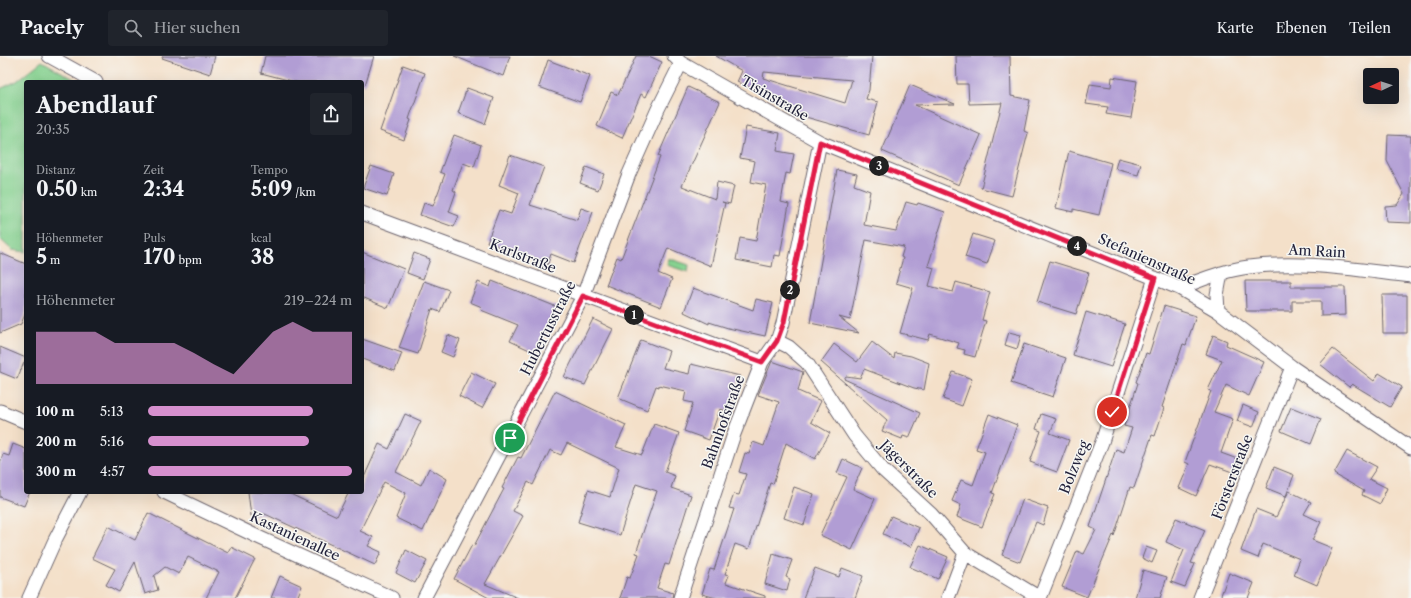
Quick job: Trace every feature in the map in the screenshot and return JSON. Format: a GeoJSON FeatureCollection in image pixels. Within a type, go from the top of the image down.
{"type":"FeatureCollection","features":[{"type":"Feature","properties":{"kind":"street"},"geometry":{"type":"LineString","coordinates":[[49,56],[92,80]]}},
{"type":"Feature","properties":{"kind":"street","name":"Tisinstraße"},"geometry":{"type":"LineString","coordinates":[[678,59],[820,142]]}},
{"type":"Feature","properties":{"kind":"street","name":"Hubertusstraße"},"geometry":{"type":"LineString","coordinates":[[424,598],[583,296],[629,174],[678,59]]}},
{"type":"Feature","properties":{"kind":"street","name":"Stefanienstraße"},"geometry":{"type":"LineString","coordinates":[[820,142],[1179,288],[1218,311],[1292,367],[1411,448]]}},
{"type":"Feature","properties":{"kind":"street","name":"Bahnhofstraße"},"geometry":{"type":"LineString","coordinates":[[680,598],[728,452],[762,362],[777,341],[784,322],[820,142]]}},
{"type":"Feature","properties":{"kind":"street","name":"Karlstraße"},"geometry":{"type":"LineString","coordinates":[[364,214],[762,362]]}},
{"type":"Feature","properties":{"kind":"street","name":"Am Rain"},"geometry":{"type":"LineString","coordinates":[[1179,288],[1221,273],[1249,267],[1294,264],[1411,276]]}},
{"type":"Feature","properties":{"kind":"street"},"geometry":{"type":"LineString","coordinates":[[1218,311],[1217,295],[1221,273]]}},
{"type":"Feature","properties":{"kind":"street","name":"Bolzweg"},"geometry":{"type":"LineString","coordinates":[[1040,598],[1102,442],[1155,278]]}},
{"type":"Feature","properties":{"kind":"street","name":"Jägerstraße"},"geometry":{"type":"LineString","coordinates":[[777,341],[789,347],[807,363],[854,435],[883,470],[931,514],[965,553],[1040,598]]}},
{"type":"Feature","properties":{"kind":"street","name":"Försterstraße"},"geometry":{"type":"LineString","coordinates":[[1200,598],[1292,367]]}},
{"type":"Feature","properties":{"kind":"street"},"geometry":{"type":"LineString","coordinates":[[0,411],[24,421]]}},
{"type":"Feature","properties":{"kind":"street"},"geometry":{"type":"LineString","coordinates":[[29,598],[55,540],[79,494]]}},
{"type":"Feature","properties":{"kind":"street","name":"Kastanienallee"},"geometry":{"type":"LineString","coordinates":[[168,494],[392,598]]}},
{"type":"Feature","properties":{"kind":"street"},"geometry":{"type":"LineString","coordinates":[[948,598],[965,553]]}},
{"type":"Feature","properties":{"kind":"green space"},"geometry":{"type":"Polygon","coordinates":[[[42,61],[75,80],[24,80],[24,252],[12,250],[0,239],[0,89],[17,81],[42,61]]]}},
{"type":"Feature","properties":{"kind":"green space"},"geometry":{"type":"Polygon","coordinates":[[[668,258],[689,265],[688,272],[667,265],[668,258]]]}},
{"type":"Feature","properties":{"kind":"building"},"geometry":{"type":"Polygon","coordinates":[[[163,56],[215,56],[210,74],[162,58],[163,56]]]}},
{"type":"Feature","properties":{"kind":"building"},"geometry":{"type":"Polygon","coordinates":[[[265,56],[374,56],[365,85],[364,80],[288,80],[261,73],[265,56]]]}},
{"type":"Feature","properties":{"kind":"building"},"geometry":{"type":"Polygon","coordinates":[[[454,56],[510,56],[503,76],[454,56]]]}},
{"type":"Feature","properties":{"kind":"building"},"geometry":{"type":"Polygon","coordinates":[[[636,56],[649,56],[662,62],[646,97],[641,94],[622,138],[597,126],[611,92],[618,95],[636,56]]]}},
{"type":"Feature","properties":{"kind":"building"},"geometry":{"type":"Polygon","coordinates":[[[716,56],[872,56],[869,90],[866,99],[878,102],[869,135],[788,112],[788,105],[737,82],[742,71],[716,56]],[[764,72],[763,78],[845,103],[852,80],[764,72]]]}},
{"type":"Feature","properties":{"kind":"building"},"geometry":{"type":"Polygon","coordinates":[[[956,56],[1010,56],[1011,96],[1030,100],[1024,131],[1028,133],[1012,196],[981,188],[1002,103],[969,104],[968,84],[957,84],[956,56]]]}},
{"type":"Feature","properties":{"kind":"building"},"geometry":{"type":"Polygon","coordinates":[[[548,60],[590,76],[580,102],[539,87],[548,60]]]}},
{"type":"Feature","properties":{"kind":"building"},"geometry":{"type":"Polygon","coordinates":[[[403,65],[425,73],[409,119],[411,120],[404,140],[380,131],[403,65]]]}},
{"type":"Feature","properties":{"kind":"building"},"geometry":{"type":"Polygon","coordinates":[[[1112,77],[1137,81],[1131,118],[1106,114],[1108,107],[1086,104],[1090,84],[1111,87],[1112,77]]]}},
{"type":"Feature","properties":{"kind":"building"},"geometry":{"type":"Polygon","coordinates":[[[910,85],[955,104],[915,105],[981,135],[959,185],[882,151],[910,85]]]}},
{"type":"Feature","properties":{"kind":"building"},"geometry":{"type":"Polygon","coordinates":[[[688,87],[720,102],[682,186],[715,199],[717,182],[734,186],[730,204],[722,202],[725,203],[711,266],[668,248],[658,273],[672,279],[661,307],[606,285],[617,257],[621,259],[660,157],[658,156],[688,87]]]}},
{"type":"Feature","properties":{"kind":"building"},"geometry":{"type":"Polygon","coordinates":[[[467,88],[494,98],[485,124],[458,113],[467,88]]]}},
{"type":"Feature","properties":{"kind":"building"},"geometry":{"type":"Polygon","coordinates":[[[746,127],[780,133],[777,151],[794,154],[790,174],[786,173],[781,202],[789,204],[780,256],[774,255],[772,267],[736,260],[740,238],[756,241],[766,185],[751,182],[755,161],[740,158],[746,127]]]}},
{"type":"Feature","properties":{"kind":"building"},"geometry":{"type":"Polygon","coordinates":[[[454,135],[481,145],[474,167],[463,163],[453,190],[456,192],[449,212],[459,216],[454,227],[420,215],[424,203],[433,206],[445,174],[440,172],[454,135]]]}},
{"type":"Feature","properties":{"kind":"building"},"geometry":{"type":"Polygon","coordinates":[[[1388,135],[1411,136],[1411,223],[1386,222],[1385,206],[1397,205],[1404,194],[1387,161],[1388,135]]]}},
{"type":"Feature","properties":{"kind":"building"},"geometry":{"type":"Polygon","coordinates":[[[1069,151],[1111,163],[1099,215],[1073,209],[1073,212],[1056,208],[1069,151]]]}},
{"type":"Feature","properties":{"kind":"building"},"geometry":{"type":"Polygon","coordinates":[[[510,155],[544,167],[530,205],[577,220],[581,208],[593,212],[574,263],[551,254],[547,266],[512,249],[511,251],[487,242],[499,210],[511,214],[519,193],[499,185],[510,155]]]}},
{"type":"Feature","properties":{"kind":"building"},"geometry":{"type":"Polygon","coordinates":[[[1118,158],[1141,164],[1138,175],[1115,169],[1118,158]]]}},
{"type":"Feature","properties":{"kind":"building"},"geometry":{"type":"Polygon","coordinates":[[[371,166],[394,174],[387,196],[364,188],[371,166]]]}},
{"type":"Feature","properties":{"kind":"building"},"geometry":{"type":"Polygon","coordinates":[[[586,167],[604,174],[598,190],[580,183],[586,167]]]}},
{"type":"Feature","properties":{"kind":"building"},"geometry":{"type":"Polygon","coordinates":[[[837,170],[857,174],[854,185],[870,191],[864,225],[896,231],[906,202],[917,205],[918,203],[945,212],[928,266],[934,268],[929,286],[953,292],[956,282],[990,292],[982,320],[986,321],[975,357],[964,354],[965,350],[957,348],[959,343],[930,334],[928,340],[900,333],[913,288],[896,283],[903,258],[901,257],[904,247],[866,240],[850,320],[839,317],[859,333],[810,323],[837,170]]]}},
{"type":"Feature","properties":{"kind":"building"},"geometry":{"type":"Polygon","coordinates":[[[973,234],[995,241],[987,264],[965,257],[973,234]]]}},
{"type":"Feature","properties":{"kind":"building"},"geometry":{"type":"Polygon","coordinates":[[[0,253],[24,263],[24,317],[21,324],[0,333],[0,253]]]}},
{"type":"Feature","properties":{"kind":"building"},"geometry":{"type":"Polygon","coordinates":[[[364,253],[404,269],[388,308],[364,298],[364,253]]]}},
{"type":"Feature","properties":{"kind":"building"},"geometry":{"type":"Polygon","coordinates":[[[414,253],[430,259],[423,279],[407,273],[414,253]]]}},
{"type":"Feature","properties":{"kind":"building"},"geometry":{"type":"Polygon","coordinates":[[[1050,261],[1089,273],[1076,314],[1037,302],[1050,261]]]}},
{"type":"Feature","properties":{"kind":"building"},"geometry":{"type":"Polygon","coordinates":[[[424,281],[449,290],[440,312],[432,309],[418,354],[399,348],[424,281]]]}},
{"type":"Feature","properties":{"kind":"building"},"geometry":{"type":"Polygon","coordinates":[[[492,281],[557,307],[536,353],[510,341],[518,325],[481,310],[482,307],[470,302],[478,282],[490,287],[492,281]]]}},
{"type":"Feature","properties":{"kind":"building"},"geometry":{"type":"Polygon","coordinates":[[[1245,281],[1291,281],[1291,287],[1345,287],[1346,315],[1321,316],[1321,301],[1292,301],[1292,311],[1246,311],[1245,281]]]}},
{"type":"Feature","properties":{"kind":"building"},"geometry":{"type":"Polygon","coordinates":[[[693,288],[753,310],[756,299],[773,303],[765,336],[728,328],[709,322],[709,324],[684,312],[693,288]]]}},
{"type":"Feature","properties":{"kind":"building"},"geometry":{"type":"Polygon","coordinates":[[[1382,295],[1407,295],[1407,333],[1383,333],[1382,295]]]}},
{"type":"Feature","properties":{"kind":"building"},"geometry":{"type":"Polygon","coordinates":[[[1164,306],[1196,316],[1186,345],[1183,344],[1162,407],[1164,408],[1155,436],[1152,435],[1134,488],[1130,487],[1114,536],[1113,535],[1087,597],[1062,587],[1077,551],[1084,554],[1096,530],[1090,527],[1116,449],[1124,452],[1132,428],[1124,426],[1138,383],[1136,382],[1146,353],[1149,354],[1164,306]]]}},
{"type":"Feature","properties":{"kind":"building"},"geometry":{"type":"Polygon","coordinates":[[[1086,312],[1125,324],[1111,367],[1073,355],[1086,312]]]}},
{"type":"Feature","properties":{"kind":"building"},"geometry":{"type":"Polygon","coordinates":[[[593,319],[613,329],[585,385],[564,377],[593,319]]]}},
{"type":"Feature","properties":{"kind":"building"},"geometry":{"type":"Polygon","coordinates":[[[1009,332],[1021,335],[1017,349],[1005,345],[1009,332]]]}},
{"type":"Feature","properties":{"kind":"building"},"geometry":{"type":"Polygon","coordinates":[[[448,335],[460,340],[453,357],[441,352],[448,335]]]}},
{"type":"Feature","properties":{"kind":"building"},"geometry":{"type":"Polygon","coordinates":[[[1213,335],[1227,341],[1226,345],[1264,362],[1249,396],[1226,385],[1214,412],[1233,419],[1221,453],[1240,460],[1235,473],[1210,464],[1196,496],[1179,488],[1189,464],[1185,462],[1211,391],[1208,390],[1222,360],[1206,354],[1213,335]]]}},
{"type":"Feature","properties":{"kind":"building"},"geometry":{"type":"Polygon","coordinates":[[[364,340],[402,353],[395,371],[364,360],[364,340]]]}},
{"type":"Feature","properties":{"kind":"building"},"geometry":{"type":"Polygon","coordinates":[[[641,340],[669,351],[663,368],[689,374],[691,364],[740,376],[731,412],[720,409],[709,440],[684,431],[693,403],[684,401],[686,391],[659,385],[659,387],[656,386],[647,410],[618,398],[641,340]]]}},
{"type":"Feature","properties":{"kind":"building"},"geometry":{"type":"Polygon","coordinates":[[[872,342],[894,359],[895,353],[911,356],[929,363],[924,390],[914,388],[864,369],[860,378],[846,376],[844,379],[920,413],[909,438],[903,436],[902,439],[882,431],[887,420],[821,362],[834,344],[857,362],[872,342]]]}},
{"type":"Feature","properties":{"kind":"building"},"geometry":{"type":"Polygon","coordinates":[[[1024,344],[1066,358],[1053,397],[1011,383],[1024,344]]]}},
{"type":"Feature","properties":{"kind":"building"},"geometry":{"type":"Polygon","coordinates":[[[0,347],[24,357],[24,363],[17,379],[0,372],[0,347]]]}},
{"type":"Feature","properties":{"kind":"building"},"geometry":{"type":"Polygon","coordinates":[[[1333,349],[1374,381],[1379,373],[1402,387],[1390,407],[1352,384],[1349,387],[1320,364],[1333,349]]]}},
{"type":"Feature","properties":{"kind":"building"},"geometry":{"type":"Polygon","coordinates":[[[772,361],[803,372],[798,391],[821,401],[811,422],[830,433],[815,459],[786,443],[773,484],[770,483],[749,549],[735,544],[725,574],[729,575],[726,583],[765,596],[765,598],[716,598],[702,594],[710,569],[714,570],[734,509],[729,508],[734,494],[739,495],[746,474],[739,472],[745,453],[749,454],[753,442],[764,446],[779,402],[758,395],[772,361]]]}},
{"type":"Feature","properties":{"kind":"building"},"geometry":{"type":"Polygon","coordinates":[[[471,372],[495,384],[482,408],[459,396],[471,372]]]}},
{"type":"Feature","properties":{"kind":"building"},"geometry":{"type":"Polygon","coordinates":[[[953,372],[972,379],[962,406],[943,399],[953,372]]]}},
{"type":"Feature","properties":{"kind":"building"},"geometry":{"type":"Polygon","coordinates":[[[555,391],[626,425],[616,447],[642,455],[654,424],[679,433],[665,472],[675,476],[671,488],[691,495],[669,565],[665,564],[657,588],[673,593],[672,598],[620,598],[627,577],[630,578],[639,554],[636,553],[657,491],[636,484],[620,535],[578,522],[588,490],[610,497],[619,468],[567,443],[561,455],[550,450],[533,485],[528,482],[513,511],[523,516],[485,584],[518,598],[489,598],[454,579],[472,545],[474,546],[504,489],[502,488],[518,457],[521,458],[555,391]]]}},
{"type":"Feature","properties":{"kind":"building"},"geometry":{"type":"Polygon","coordinates":[[[1243,405],[1259,412],[1253,427],[1237,421],[1243,405]]]}},
{"type":"Feature","properties":{"kind":"building"},"geometry":{"type":"Polygon","coordinates":[[[1291,407],[1321,419],[1311,444],[1281,431],[1291,407]]]}},
{"type":"Feature","properties":{"kind":"building"},"geometry":{"type":"Polygon","coordinates":[[[405,414],[421,421],[396,472],[421,485],[429,468],[447,479],[423,531],[396,518],[406,493],[384,482],[360,531],[373,537],[368,546],[381,552],[375,565],[265,514],[251,516],[248,494],[290,494],[337,516],[348,494],[364,494],[364,478],[379,444],[389,449],[405,414]]]}},
{"type":"Feature","properties":{"kind":"building"},"geometry":{"type":"Polygon","coordinates":[[[989,414],[1017,425],[992,493],[995,494],[982,527],[957,517],[961,505],[952,501],[961,480],[973,485],[985,452],[976,449],[989,414]]]}},
{"type":"Feature","properties":{"kind":"building"},"geometry":{"type":"Polygon","coordinates":[[[1041,414],[1056,419],[1050,433],[1069,440],[1057,472],[1030,462],[1041,431],[1036,429],[1041,414]]]}},
{"type":"Feature","properties":{"kind":"building"},"geometry":{"type":"Polygon","coordinates":[[[13,444],[24,448],[24,494],[29,494],[24,506],[0,497],[0,463],[3,454],[9,456],[13,444]]]}},
{"type":"Feature","properties":{"kind":"building"},"geometry":{"type":"Polygon","coordinates":[[[1347,451],[1377,467],[1369,479],[1387,488],[1380,504],[1362,495],[1364,491],[1334,474],[1347,451]]]}},
{"type":"Feature","properties":{"kind":"building"},"geometry":{"type":"Polygon","coordinates":[[[843,459],[862,468],[853,489],[875,499],[852,550],[820,535],[847,477],[837,473],[843,459]]]}},
{"type":"Feature","properties":{"kind":"building"},"geometry":{"type":"Polygon","coordinates":[[[1274,467],[1294,475],[1286,496],[1266,488],[1274,467]]]}},
{"type":"Feature","properties":{"kind":"building"},"geometry":{"type":"Polygon","coordinates":[[[794,487],[814,494],[804,525],[784,518],[794,487]]]}},
{"type":"Feature","properties":{"kind":"building"},"geometry":{"type":"Polygon","coordinates":[[[1289,491],[1311,502],[1304,514],[1321,522],[1312,540],[1332,548],[1317,585],[1294,575],[1300,559],[1263,544],[1258,558],[1241,551],[1256,509],[1276,517],[1289,491]]]}},
{"type":"Feature","properties":{"kind":"building"},"geometry":{"type":"Polygon","coordinates":[[[1023,499],[1048,508],[1043,525],[1036,522],[1020,562],[1002,555],[1023,499]]]}},
{"type":"Feature","properties":{"kind":"building"},"geometry":{"type":"Polygon","coordinates":[[[148,513],[228,553],[231,547],[255,559],[235,598],[206,598],[219,572],[188,557],[179,574],[165,567],[154,576],[158,590],[145,594],[135,562],[119,592],[106,585],[115,569],[92,558],[108,526],[135,540],[148,513]]]}},
{"type":"Feature","properties":{"kind":"building"},"geometry":{"type":"Polygon","coordinates":[[[891,516],[919,528],[911,547],[883,534],[891,516]]]}},
{"type":"Feature","properties":{"kind":"building"},"geometry":{"type":"Polygon","coordinates":[[[1176,518],[1205,530],[1191,563],[1195,564],[1185,587],[1171,582],[1184,550],[1166,542],[1176,518]]]}},
{"type":"Feature","properties":{"kind":"building"},"geometry":{"type":"Polygon","coordinates":[[[920,545],[948,557],[938,579],[910,567],[920,545]]]}},
{"type":"Feature","properties":{"kind":"building"},"geometry":{"type":"Polygon","coordinates":[[[1146,547],[1157,551],[1152,563],[1142,558],[1146,547]]]}},
{"type":"Feature","properties":{"kind":"building"},"geometry":{"type":"Polygon","coordinates":[[[406,550],[427,561],[415,583],[396,573],[406,550]]]}},
{"type":"Feature","properties":{"kind":"building"},"geometry":{"type":"Polygon","coordinates":[[[773,554],[792,560],[786,577],[790,579],[787,591],[765,584],[773,554]]]}},
{"type":"Feature","properties":{"kind":"building"},"geometry":{"type":"Polygon","coordinates":[[[815,568],[839,577],[842,568],[863,576],[855,598],[803,598],[815,568]]]}},
{"type":"Feature","properties":{"kind":"building"},"geometry":{"type":"Polygon","coordinates":[[[1143,570],[1167,577],[1160,598],[1135,598],[1143,570]]]}},
{"type":"Feature","properties":{"kind":"building"},"geometry":{"type":"Polygon","coordinates":[[[1229,573],[1254,583],[1248,598],[1220,598],[1229,573]]]}},
{"type":"Feature","properties":{"kind":"building"},"geometry":{"type":"Polygon","coordinates":[[[280,576],[302,586],[297,598],[271,598],[280,576]]]}},
{"type":"Feature","properties":{"kind":"route"},"geometry":{"type":"LineString","coordinates":[[510,438],[583,296],[762,362],[777,341],[784,322],[820,142],[957,199],[1155,278],[1112,412]]}}]}
